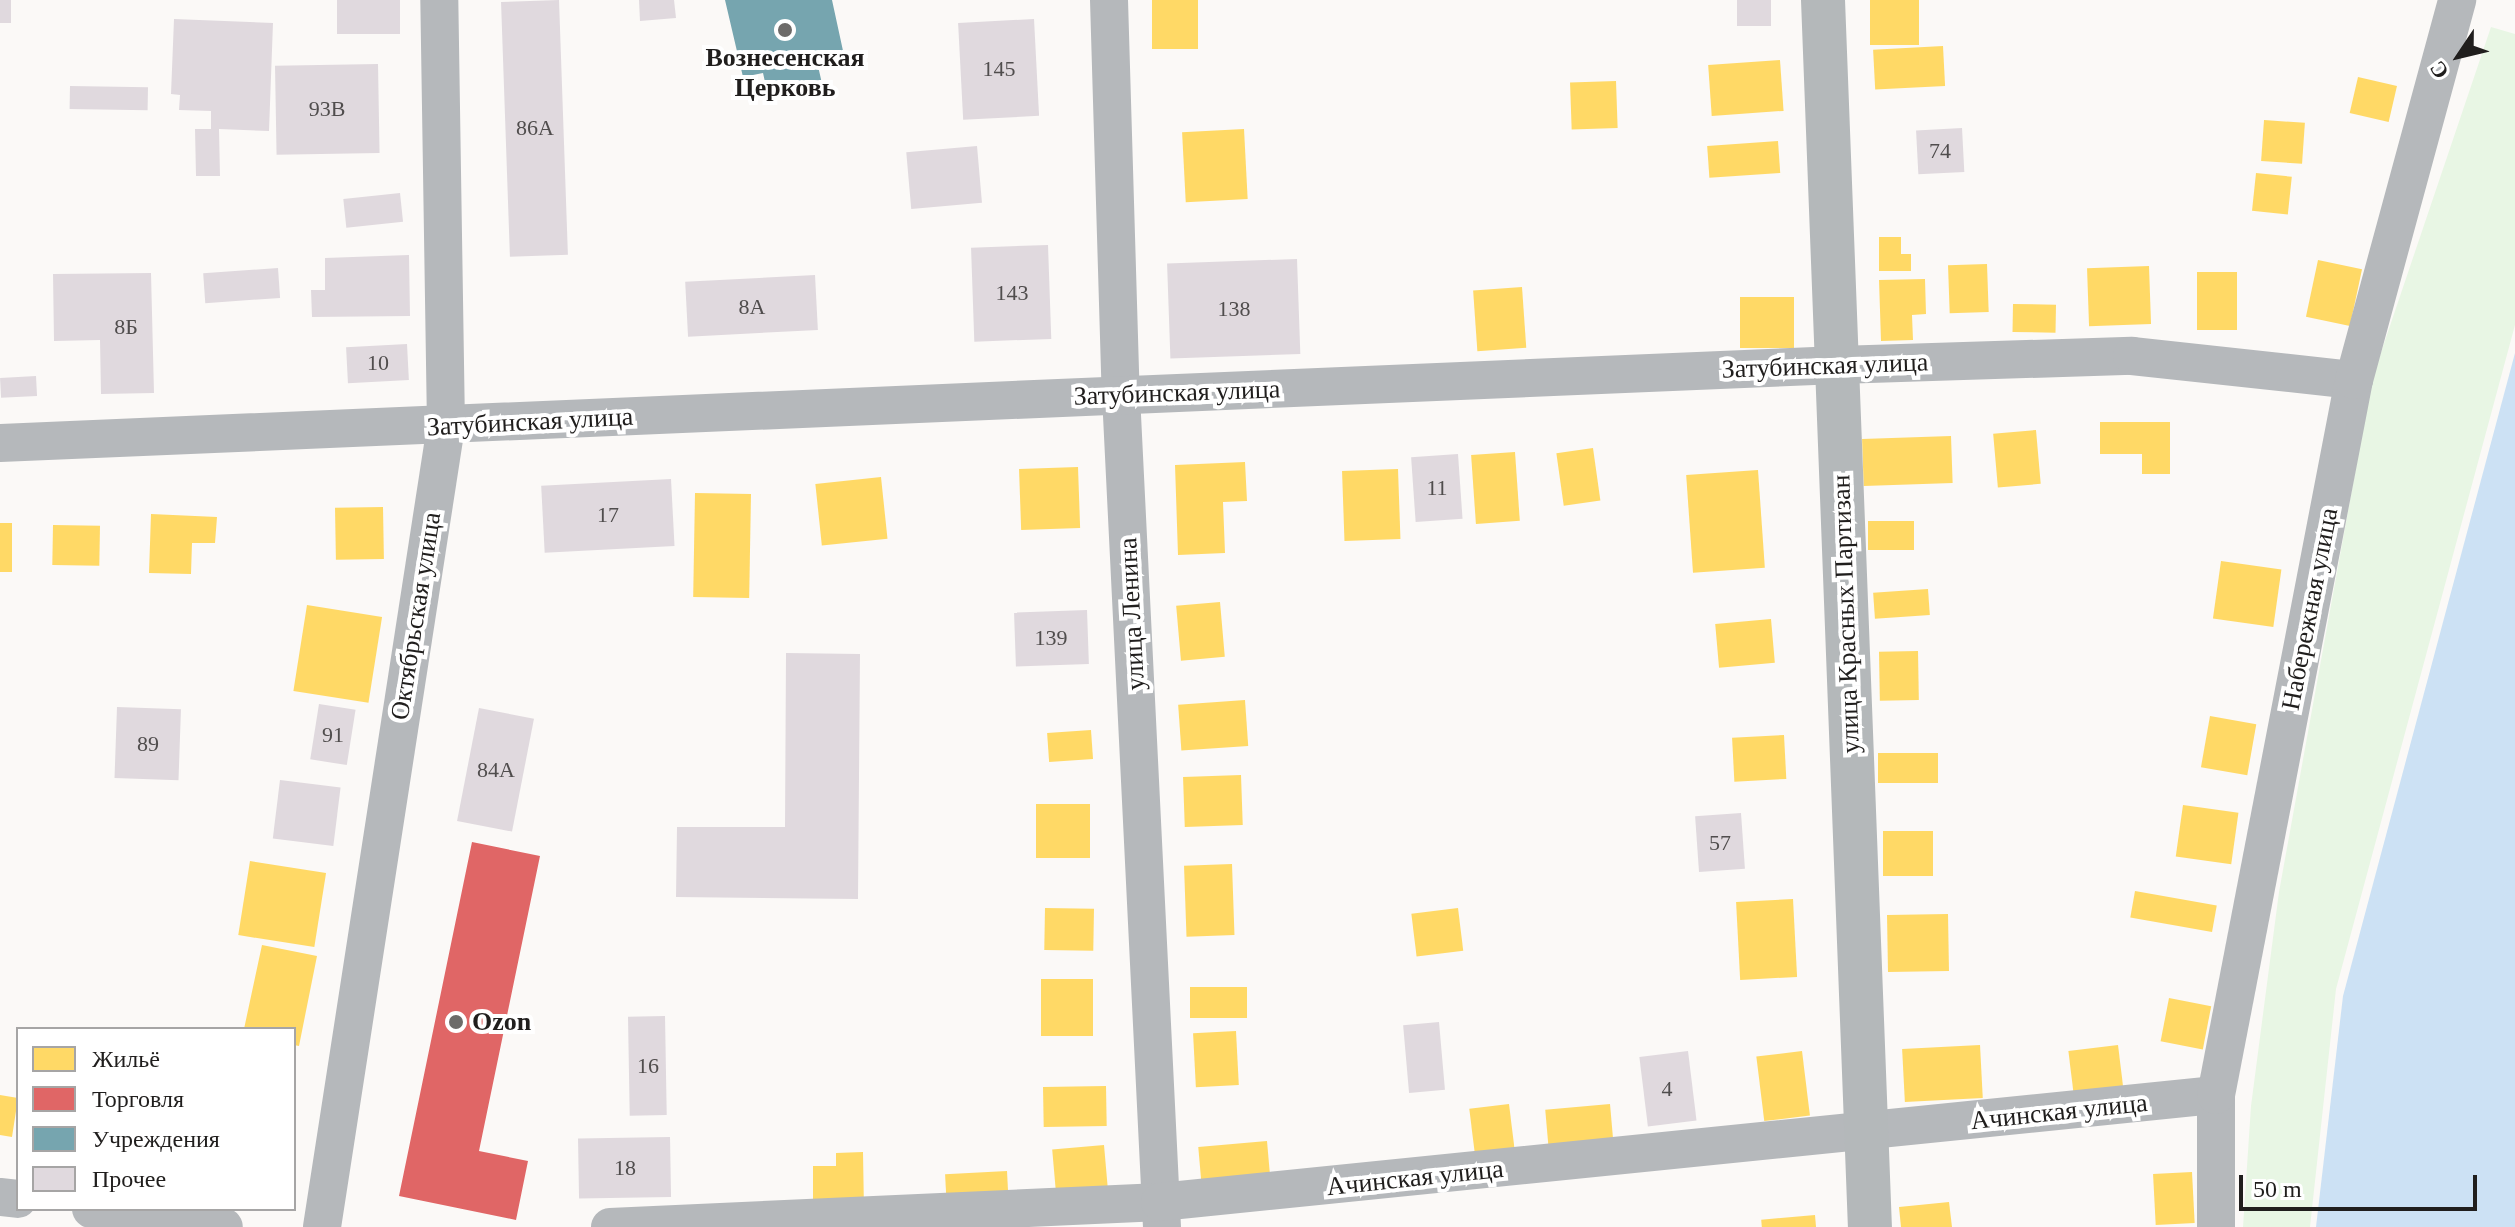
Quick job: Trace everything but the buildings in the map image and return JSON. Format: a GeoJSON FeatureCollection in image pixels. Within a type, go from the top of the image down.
{"type":"FeatureCollection","features":[{"type":"Feature","properties":{"kind":"main road","name":"улица Красных Партизан"},"geometry":{"type":"LineString","coordinates":[[1823,0],[1864,1134],[1870,1227]]}},
{"type":"Feature","properties":{"kind":"street","name":"Октябрьская улица"},"geometry":{"type":"LineString","coordinates":[[322,1227],[446,426],[439,0]]}},
{"type":"Feature","properties":{"kind":"street","name":"улица Ленина"},"geometry":{"type":"LineString","coordinates":[[1109,0],[1121,395],[1161,1215]]}},
{"type":"Feature","properties":{"kind":"street","name":"Набережная улица"},"geometry":{"type":"LineString","coordinates":[[2216,1227],[2216,1095],[2354,380],[2457,0]]}},
{"type":"Feature","properties":{"kind":"street","name":"Затубинская улица"},"geometry":{"type":"LineString","coordinates":[[0,443],[1838,365],[2132,356],[2354,380]]}},
{"type":"Feature","properties":{"kind":"street","name":"Ачинская улица"},"geometry":{"type":"LineString","coordinates":[[610,1227],[1161,1215],[2216,1095]]}},
{"type":"Feature","properties":{"kind":"street"},"geometry":{"type":"LineString","coordinates":[[106,1211],[224,1227]]}},
{"type":"Feature","properties":{"kind":"green space"},"geometry":{"type":"Polygon","coordinates":[[[2491,27],[2515,34],[2515,325],[2336,989],[2310,1227],[2243,1227],[2251,1106],[2279,892],[2372,379],[2491,27]]]}},
{"type":"Feature","properties":{"kind":"water"},"geometry":{"type":"Polygon","coordinates":[[[2515,353],[2515,1227],[2316,1227],[2343,996],[2515,353]]]}},
{"type":"Feature","properties":{"kind":"place","name":"Вознесенская Церковь"},"geometry":{"type":"Point","coordinates":[785,30]}},
{"type":"Feature","properties":{"kind":"place","name":"Ozon"},"geometry":{"type":"Point","coordinates":[456,1022]}}]}
